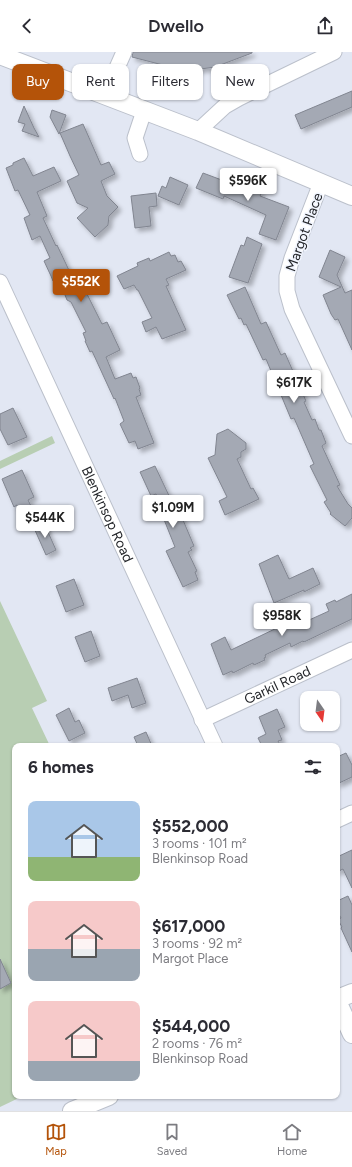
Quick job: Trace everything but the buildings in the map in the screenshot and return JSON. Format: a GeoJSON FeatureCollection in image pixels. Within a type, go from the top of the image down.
{"type":"FeatureCollection","features":[{"type":"Feature","properties":{"kind":"main road"},"geometry":{"type":"LineString","coordinates":[[0,55],[72,83]]}},
{"type":"Feature","properties":{"kind":"main road"},"geometry":{"type":"LineString","coordinates":[[115,100],[198,132],[352,196]]}},
{"type":"Feature","properties":{"kind":"main road"},"geometry":{"type":"LineString","coordinates":[[340,999],[352,993]]}},
{"type":"Feature","properties":{"kind":"main road"},"geometry":{"type":"LineString","coordinates":[[340,1007],[352,1034]]}},
{"type":"Feature","properties":{"kind":"main road"},"geometry":{"type":"LineString","coordinates":[[72,1111],[102,1099]]}},
{"type":"Feature","properties":{"kind":"street"},"geometry":{"type":"LineString","coordinates":[[119,64],[124,52]]}},
{"type":"Feature","properties":{"kind":"street"},"geometry":{"type":"LineString","coordinates":[[198,132],[226,106],[239,98],[334,52]]}},
{"type":"Feature","properties":{"kind":"street"},"geometry":{"type":"LineString","coordinates":[[140,154],[135,138],[144,111]]}},
{"type":"Feature","properties":{"kind":"street","name":"Margot Place"},"geometry":{"type":"LineString","coordinates":[[321,183],[292,258],[287,276],[287,291],[292,309],[352,436]]}},
{"type":"Feature","properties":{"kind":"street","name":"Blenkinsop Road"},"geometry":{"type":"LineString","coordinates":[[0,282],[214,743]]}},
{"type":"Feature","properties":{"kind":"street","name":"Garkil Road"},"geometry":{"type":"LineString","coordinates":[[202,720],[352,650]]}},
{"type":"Feature","properties":{"kind":"street"},"geometry":{"type":"LineString","coordinates":[[340,819],[352,813]]}},
{"type":"Feature","properties":{"kind":"green space"},"geometry":{"type":"Polygon","coordinates":[[[52,436],[55,443],[0,469],[0,461],[52,436]]]}},
{"type":"Feature","properties":{"kind":"green space"},"geometry":{"type":"Polygon","coordinates":[[[0,601],[47,701],[32,708],[49,743],[12,743],[12,1099],[17,1099],[0,1107],[0,601]]]}}]}
